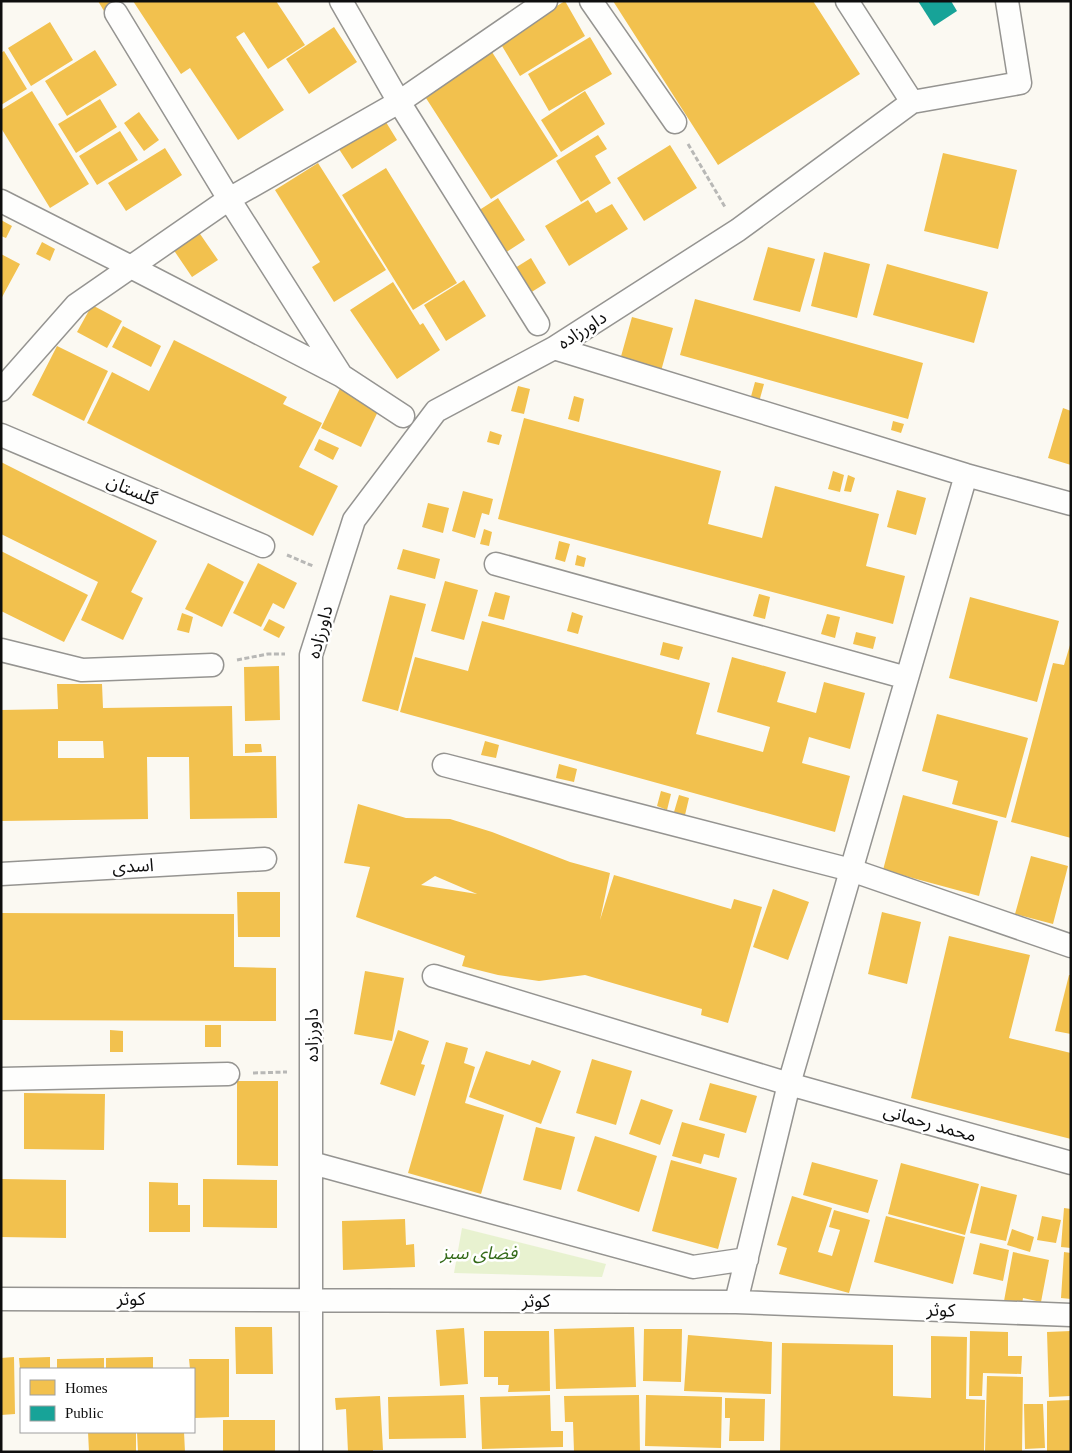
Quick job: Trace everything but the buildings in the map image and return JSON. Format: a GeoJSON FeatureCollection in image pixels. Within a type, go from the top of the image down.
{"type":"FeatureCollection","features":[{"type":"Feature","properties":{"kind":"street"},"geometry":{"type":"LineString","coordinates":[[342,1],[399,102],[538,324]]}},
{"type":"Feature","properties":{"kind":"street"},"geometry":{"type":"LineString","coordinates":[[1,390],[76,305],[229,199],[399,102],[546,1]]}},
{"type":"Feature","properties":{"kind":"street"},"geometry":{"type":"LineString","coordinates":[[591,1],[675,122]]}},
{"type":"Feature","properties":{"kind":"street"},"geometry":{"type":"LineString","coordinates":[[847,1],[912,102],[1020,83],[1007,1]]}},
{"type":"Feature","properties":{"kind":"street"},"geometry":{"type":"LineString","coordinates":[[116,13],[229,199],[342,376]]}},
{"type":"Feature","properties":{"kind":"street","name":"داورزاده"},"geometry":{"type":"LineString","coordinates":[[312,1452],[311,655],[354,520],[436,411],[554,348],[738,230],[912,102]]}},
{"type":"Feature","properties":{"kind":"street"},"geometry":{"type":"LineString","coordinates":[[1,201],[342,376],[403,416]]}},
{"type":"Feature","properties":{"kind":"street"},"geometry":{"type":"LineString","coordinates":[[554,348],[966,474],[1071,504]]}},
{"type":"Feature","properties":{"kind":"street","name":"گلستان"},"geometry":{"type":"LineString","coordinates":[[1,435],[263,546]]}},
{"type":"Feature","properties":{"kind":"street"},"geometry":{"type":"LineString","coordinates":[[736,1302],[789,1084],[966,474]]}},
{"type":"Feature","properties":{"kind":"street"},"geometry":{"type":"LineString","coordinates":[[496,564],[907,678]]}},
{"type":"Feature","properties":{"kind":"street"},"geometry":{"type":"LineString","coordinates":[[1,650],[82,670],[212,665]]}},
{"type":"Feature","properties":{"kind":"street"},"geometry":{"type":"LineString","coordinates":[[444,764],[851,870],[1071,946]]}},
{"type":"Feature","properties":{"kind":"street","name":"اسدی"},"geometry":{"type":"LineString","coordinates":[[1,874],[265,859]]}},
{"type":"Feature","properties":{"kind":"street","name":"محمد رحمانی"},"geometry":{"type":"LineString","coordinates":[[434,976],[789,1084],[1071,1163]]}},
{"type":"Feature","properties":{"kind":"street"},"geometry":{"type":"LineString","coordinates":[[1,1079],[228,1074]]}},
{"type":"Feature","properties":{"kind":"street"},"geometry":{"type":"LineString","coordinates":[[312,1163],[693,1267],[747,1259]]}},
{"type":"Feature","properties":{"kind":"street","name":"کوثر"},"geometry":{"type":"LineString","coordinates":[[1,1299],[736,1302],[1071,1315]]}},
{"type":"Feature","properties":{"kind":"path"},"geometry":{"type":"LineString","coordinates":[[675,122],[738,230]]}},
{"type":"Feature","properties":{"kind":"path"},"geometry":{"type":"LineString","coordinates":[[263,546],[336,576]]}},
{"type":"Feature","properties":{"kind":"path"},"geometry":{"type":"LineString","coordinates":[[212,665],[268,654],[311,655]]}},
{"type":"Feature","properties":{"kind":"path"},"geometry":{"type":"LineString","coordinates":[[228,1074],[312,1072]]}},
{"type":"Feature","properties":{"kind":"green space","name":"فضای سبز"},"geometry":{"type":"Polygon","coordinates":[[[462,1228],[606,1264],[602,1277],[454,1273],[462,1228]]]}}]}
